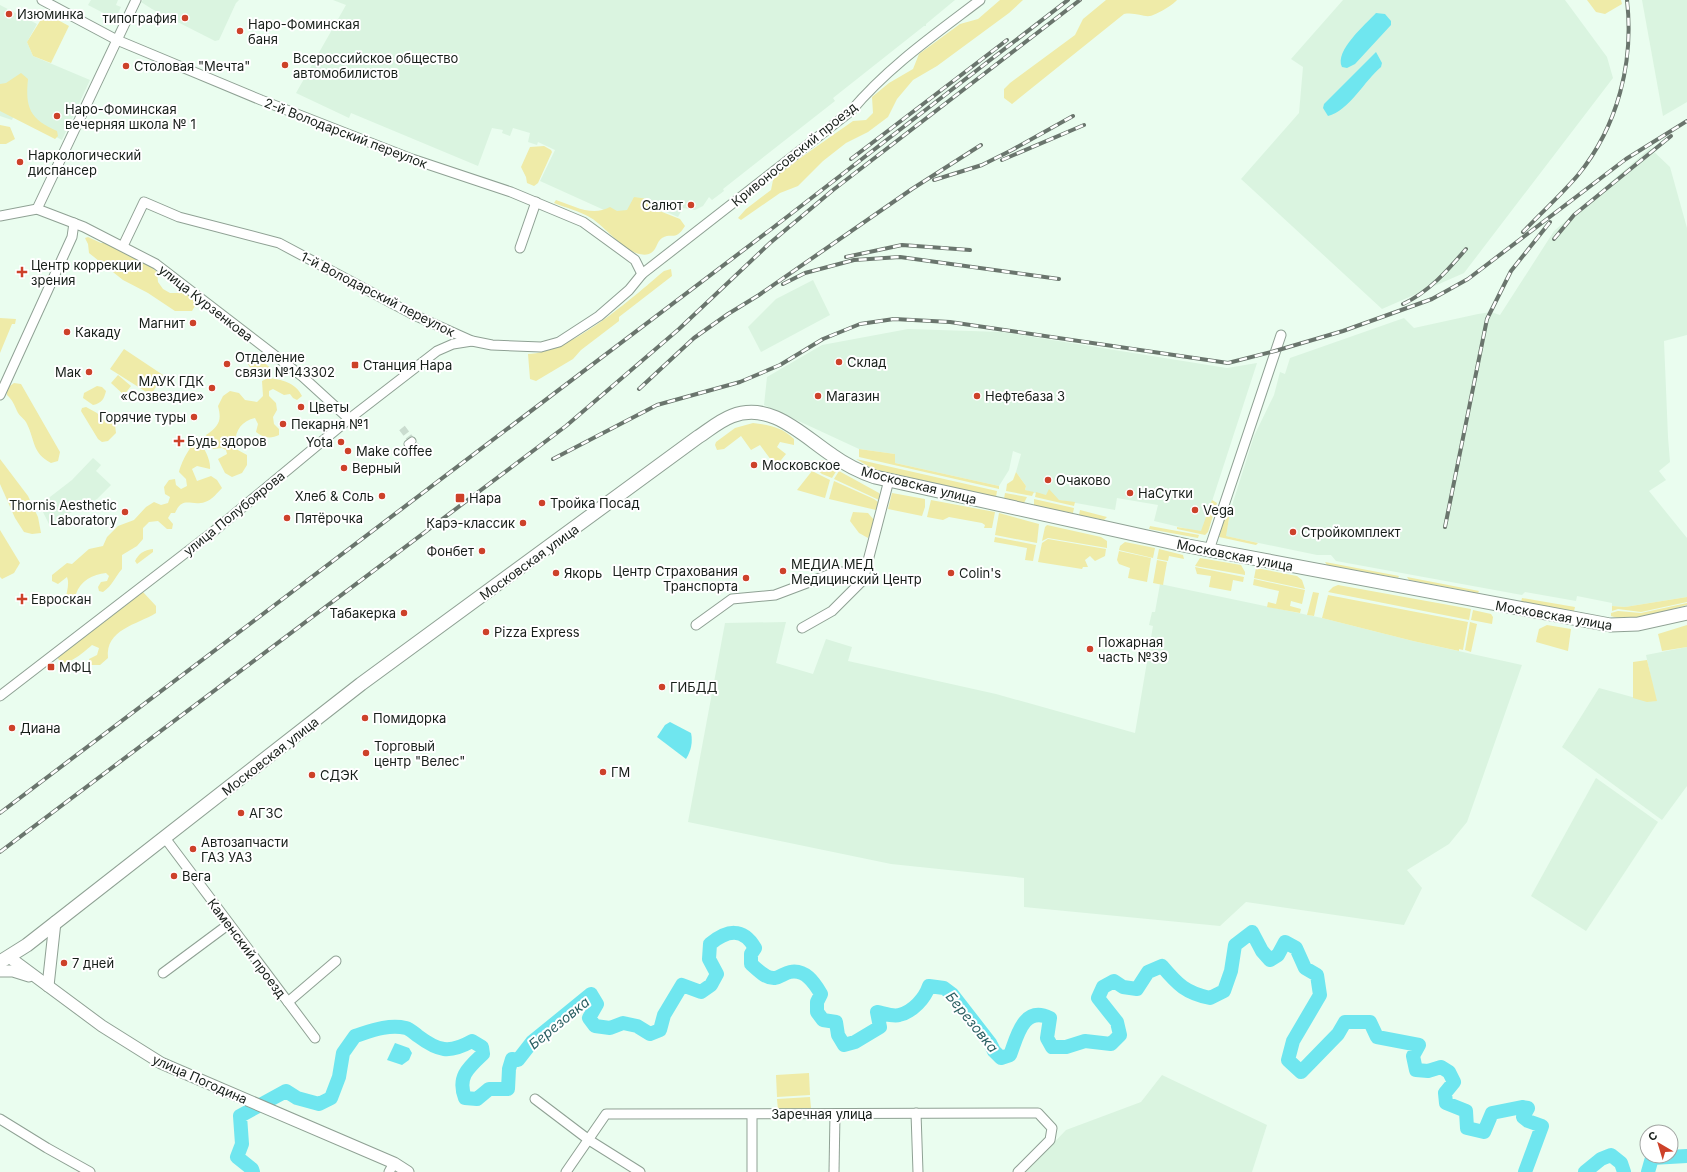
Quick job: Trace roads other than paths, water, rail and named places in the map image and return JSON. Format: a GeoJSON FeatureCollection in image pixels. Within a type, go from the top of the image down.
{"type":"FeatureCollection","features":[{"type":"Feature","properties":{"kind":"main road","name":"Московская улица"},"geometry":{"type":"LineString","coordinates":[[4,960],[165,838],[361,684],[698,437],[728,418],[752,412],[773,416],[796,429],[850,467],[889,480],[1209,550],[1610,625],[1638,624],[1687,613]]}},
{"type":"Feature","properties":{"kind":"street","name":"2-й Володарский переулок"},"geometry":{"type":"LineString","coordinates":[[42,0],[117,40],[412,160],[511,192],[583,222],[635,260],[642,274]]}},
{"type":"Feature","properties":{"kind":"street"},"geometry":{"type":"LineString","coordinates":[[0,216],[38,209],[136,0]]}},
{"type":"Feature","properties":{"kind":"street","name":"Кривоносовский проезд"},"geometry":{"type":"LineString","coordinates":[[642,274],[851,111],[868,91],[892,68],[980,0]]}},
{"type":"Feature","properties":{"kind":"street","name":"1-й Володарский переулок"},"geometry":{"type":"LineString","coordinates":[[123,246],[144,202],[179,217],[278,243],[414,315],[472,341],[492,345],[541,347],[558,342],[599,316],[628,290],[642,274]]}},
{"type":"Feature","properties":{"kind":"street"},"geometry":{"type":"LineString","coordinates":[[520,248],[536,202]]}},
{"type":"Feature","properties":{"kind":"street","name":"улица Курзенкова"},"geometry":{"type":"LineString","coordinates":[[38,209],[74,223],[123,246],[156,264],[303,377],[349,419]]}},
{"type":"Feature","properties":{"kind":"street"},"geometry":{"type":"LineString","coordinates":[[0,395],[72,237],[74,223]]}},
{"type":"Feature","properties":{"kind":"street"},"geometry":{"type":"LineString","coordinates":[[1209,550],[1281,335]]}},
{"type":"Feature","properties":{"kind":"street","name":"улица Полубоярова"},"geometry":{"type":"LineString","coordinates":[[0,696],[214,531],[349,419],[437,351],[454,344],[472,341]]}},
{"type":"Feature","properties":{"kind":"street"},"geometry":{"type":"LineString","coordinates":[[802,628],[832,611],[863,580],[889,480]]}},
{"type":"Feature","properties":{"kind":"street"},"geometry":{"type":"LineString","coordinates":[[696,625],[732,599],[775,595],[836,572],[865,572]]}},
{"type":"Feature","properties":{"kind":"street","name":"Каменский проезд"},"geometry":{"type":"LineString","coordinates":[[165,838],[315,1038]]}},
{"type":"Feature","properties":{"kind":"street"},"geometry":{"type":"LineString","coordinates":[[48,986],[55,922]]}},
{"type":"Feature","properties":{"kind":"street"},"geometry":{"type":"LineString","coordinates":[[163,973],[229,924]]}},
{"type":"Feature","properties":{"kind":"street","name":"улица Погодина"},"geometry":{"type":"LineString","coordinates":[[4,960],[48,986],[102,1026],[161,1063],[288,1118],[392,1168],[408,1172]]}},
{"type":"Feature","properties":{"kind":"street"},"geometry":{"type":"LineString","coordinates":[[288,1002],[336,961]]}},
{"type":"Feature","properties":{"kind":"street"},"geometry":{"type":"LineString","coordinates":[[0,970],[18,972],[37,979]]}},
{"type":"Feature","properties":{"kind":"street"},"geometry":{"type":"LineString","coordinates":[[535,1099],[589,1140],[640,1172]]}},
{"type":"Feature","properties":{"kind":"street","name":"Заречная улица"},"geometry":{"type":"LineString","coordinates":[[589,1140],[606,1114],[752,1115],[1038,1113],[1052,1128],[1050,1140],[1018,1172]]}},
{"type":"Feature","properties":{"kind":"street"},"geometry":{"type":"LineString","coordinates":[[834,1172],[835,1114]]}},
{"type":"Feature","properties":{"kind":"street"},"geometry":{"type":"LineString","coordinates":[[916,1114],[918,1172]]}},
{"type":"Feature","properties":{"kind":"street"},"geometry":{"type":"LineString","coordinates":[[752,1115],[752,1172]]}},
{"type":"Feature","properties":{"kind":"street"},"geometry":{"type":"LineString","coordinates":[[0,1119],[90,1172]]}},
{"type":"Feature","properties":{"kind":"street"},"geometry":{"type":"LineString","coordinates":[[566,1172],[589,1140]]}},
{"type":"Feature","properties":{"kind":"water"},"geometry":{"type":"Polygon","coordinates":[[[1376,13],[1385,14],[1391,21],[1391,25],[1355,64],[1347,68],[1342,67],[1341,61],[1343,53],[1352,38],[1376,13]]]}},
{"type":"Feature","properties":{"kind":"water"},"geometry":{"type":"Polygon","coordinates":[[[1376,52],[1382,63],[1381,67],[1350,102],[1336,113],[1328,116],[1323,108],[1324,104],[1376,52]]]}},
{"type":"Feature","properties":{"kind":"water"},"geometry":{"type":"Polygon","coordinates":[[[670,722],[691,733],[691,746],[686,759],[657,737],[665,725],[670,722]]]}},
{"type":"Feature","properties":{"kind":"water"},"geometry":{"type":"Polygon","coordinates":[[[395,1043],[409,1048],[412,1053],[409,1060],[402,1065],[387,1060],[395,1043]]]}},
{"type":"Feature","properties":{"kind":"waterway","name":"Березовка"},"geometry":{"type":"LineString","coordinates":[[253,1172],[252,1169],[237,1157],[242,1144],[240,1116],[286,1091],[297,1098],[319,1104],[331,1098],[339,1077],[343,1053],[355,1036],[380,1029],[399,1027],[411,1030],[425,1041],[438,1048],[457,1048],[472,1041],[482,1047],[483,1054],[465,1073],[462,1084],[465,1098],[477,1099],[489,1089],[508,1089],[509,1069],[512,1059],[518,1060],[532,1042],[591,994],[597,1004],[589,1018],[595,1026],[610,1028],[623,1023],[637,1026],[650,1034],[660,1030],[664,1015],[682,985],[701,992],[711,985],[717,974],[709,959],[710,944],[716,939],[729,934],[740,934],[750,941],[755,948],[751,954],[751,964],[765,976],[775,978],[795,972],[805,974],[821,994],[817,1002],[817,1012],[823,1020],[836,1022],[838,1035],[844,1045],[855,1042],[880,1027],[877,1012],[897,1015],[914,1008],[925,995],[929,986],[944,988],[952,994],[990,1043],[994,1051],[1001,1058],[1010,1055],[1022,1025],[1027,1019],[1033,1016],[1041,1015],[1050,1018],[1047,1038],[1052,1047],[1066,1047],[1085,1041],[1111,1044],[1120,1035],[1117,1022],[1098,998],[1103,987],[1114,981],[1123,987],[1137,989],[1148,972],[1162,966],[1178,983],[1188,991],[1195,994],[1210,998],[1224,991],[1231,971],[1235,945],[1252,932],[1262,951],[1270,960],[1278,955],[1285,942],[1296,948],[1305,968],[1317,975],[1320,995],[1293,1041],[1288,1060],[1301,1072],[1338,1034],[1345,1022],[1370,1022],[1377,1037],[1419,1045],[1413,1056],[1416,1070],[1428,1071],[1441,1067],[1449,1072],[1454,1082],[1445,1093],[1446,1103],[1466,1111],[1467,1128],[1484,1132],[1492,1113],[1522,1107],[1528,1108],[1523,1117],[1528,1121],[1542,1126],[1525,1172]]}},
{"type":"Feature","properties":{"kind":"waterway","name":"Березовка"},"geometry":{"type":"LineString","coordinates":[[1585,1172],[1601,1159],[1611,1155],[1621,1163],[1624,1172]]}},
{"type":"Feature","properties":{"kind":"waterway","name":"Березовка"},"geometry":{"type":"LineString","coordinates":[[1648,1172],[1652,1158],[1687,1156]]}},
{"type":"Feature","properties":{"kind":"tunnel"},"geometry":{"type":"LineString","coordinates":[[402,428],[416,446]]}},
{"type":"Feature","properties":{"kind":"railway"},"geometry":{"type":"LineString","coordinates":[[0,813],[770,230],[1068,0]]}},
{"type":"Feature","properties":{"kind":"railway"},"geometry":{"type":"LineString","coordinates":[[0,852],[566,426],[679,329],[770,243],[833,190],[1080,0]]}},
{"type":"Feature","properties":{"kind":"railway"},"geometry":{"type":"LineString","coordinates":[[1523,232],[1578,175],[1604,136],[1613,114],[1625,70],[1629,23],[1627,0]]}},
{"type":"Feature","properties":{"kind":"railway"},"geometry":{"type":"LineString","coordinates":[[851,159],[1007,40]]}},
{"type":"Feature","properties":{"kind":"railway"},"geometry":{"type":"LineString","coordinates":[[934,180],[982,165],[1073,116]]}},
{"type":"Feature","properties":{"kind":"railway"},"geometry":{"type":"LineString","coordinates":[[553,459],[657,405],[740,382],[780,365],[823,339],[860,324],[894,319],[950,322],[1228,363],[1343,331],[1432,299],[1468,279],[1626,159],[1687,121]]}},
{"type":"Feature","properties":{"kind":"railway"},"geometry":{"type":"LineString","coordinates":[[1002,160],[1084,125]]}},
{"type":"Feature","properties":{"kind":"railway"},"geometry":{"type":"LineString","coordinates":[[1554,239],[1574,215],[1671,136]]}},
{"type":"Feature","properties":{"kind":"railway"},"geometry":{"type":"LineString","coordinates":[[639,389],[694,338],[912,189],[981,145]]}},
{"type":"Feature","properties":{"kind":"railway"},"geometry":{"type":"LineString","coordinates":[[1445,527],[1487,319],[1511,271],[1550,222]]}},
{"type":"Feature","properties":{"kind":"railway"},"geometry":{"type":"LineString","coordinates":[[846,257],[902,245],[970,250]]}},
{"type":"Feature","properties":{"kind":"railway"},"geometry":{"type":"LineString","coordinates":[[1403,304],[1430,287],[1466,249]]}},
{"type":"Feature","properties":{"kind":"railway"},"geometry":{"type":"LineString","coordinates":[[783,284],[805,273],[854,260],[900,257],[1059,279]]}},
{"type":"Feature","properties":{"kind":"place","name":"Изюминка"},"geometry":{"type":"Point","coordinates":[9,14]}},
{"type":"Feature","properties":{"kind":"place","name":"типография"},"geometry":{"type":"Point","coordinates":[185,18]}},
{"type":"Feature","properties":{"kind":"place","name":"Наро-Фоминская баня"},"geometry":{"type":"Point","coordinates":[240,31]}},
{"type":"Feature","properties":{"kind":"place","name":"Всероссийское общество автомобилистов"},"geometry":{"type":"Point","coordinates":[285,65]}},
{"type":"Feature","properties":{"kind":"place","name":"Столовая \"Мечта\""},"geometry":{"type":"Point","coordinates":[126,66]}},
{"type":"Feature","properties":{"kind":"place","name":"Наро-Фоминская вечерняя школа № 1"},"geometry":{"type":"Point","coordinates":[57,116]}},
{"type":"Feature","properties":{"kind":"place","name":"Наркологический диспансер"},"geometry":{"type":"Point","coordinates":[20,162]}},
{"type":"Feature","properties":{"kind":"place","name":"Салют"},"geometry":{"type":"Point","coordinates":[691,205]}},
{"type":"Feature","properties":{"kind":"place","name":"Центр коррекции зрения"},"geometry":{"type":"Point","coordinates":[22,272]}},
{"type":"Feature","properties":{"kind":"place","name":"Магнит"},"geometry":{"type":"Point","coordinates":[193,323]}},
{"type":"Feature","properties":{"kind":"place","name":"Какаду"},"geometry":{"type":"Point","coordinates":[67,332]}},
{"type":"Feature","properties":{"kind":"place","name":"Склад"},"geometry":{"type":"Point","coordinates":[839,362]}},
{"type":"Feature","properties":{"kind":"place","name":"Отделение связи №143302"},"geometry":{"type":"Point","coordinates":[227,364]}},
{"type":"Feature","properties":{"kind":"place","name":"Станция Нара"},"geometry":{"type":"Point","coordinates":[355,365]}},
{"type":"Feature","properties":{"kind":"place","name":"Мак"},"geometry":{"type":"Point","coordinates":[89,372]}},
{"type":"Feature","properties":{"kind":"place","name":"МАУК ГДК «Созвездие»"},"geometry":{"type":"Point","coordinates":[212,388]}},
{"type":"Feature","properties":{"kind":"place","name":"Магазин"},"geometry":{"type":"Point","coordinates":[818,396]}},
{"type":"Feature","properties":{"kind":"place","name":"Нефтебаза 3"},"geometry":{"type":"Point","coordinates":[977,396]}},
{"type":"Feature","properties":{"kind":"place","name":"Цветы"},"geometry":{"type":"Point","coordinates":[301,407]}},
{"type":"Feature","properties":{"kind":"place","name":"Горячие туры"},"geometry":{"type":"Point","coordinates":[194,417]}},
{"type":"Feature","properties":{"kind":"place","name":"Пекарня №1"},"geometry":{"type":"Point","coordinates":[283,424]}},
{"type":"Feature","properties":{"kind":"place","name":"Будь здоров"},"geometry":{"type":"Point","coordinates":[179,441]}},
{"type":"Feature","properties":{"kind":"place","name":"Yota"},"geometry":{"type":"Point","coordinates":[341,442]}},
{"type":"Feature","properties":{"kind":"place","name":"Make coffee"},"geometry":{"type":"Point","coordinates":[348,451]}},
{"type":"Feature","properties":{"kind":"place","name":"Московское"},"geometry":{"type":"Point","coordinates":[754,465]}},
{"type":"Feature","properties":{"kind":"place","name":"Верный"},"geometry":{"type":"Point","coordinates":[344,468]}},
{"type":"Feature","properties":{"kind":"place","name":"Очаково"},"geometry":{"type":"Point","coordinates":[1048,480]}},
{"type":"Feature","properties":{"kind":"place","name":"НаСутки"},"geometry":{"type":"Point","coordinates":[1130,493]}},
{"type":"Feature","properties":{"kind":"place","name":"Хлеб & Соль"},"geometry":{"type":"Point","coordinates":[382,496]}},
{"type":"Feature","properties":{"kind":"place","name":"Нара"},"geometry":{"type":"Point","coordinates":[460,498]}},
{"type":"Feature","properties":{"kind":"place","name":"Тройка Посад"},"geometry":{"type":"Point","coordinates":[542,503]}},
{"type":"Feature","properties":{"kind":"place","name":"Vega"},"geometry":{"type":"Point","coordinates":[1195,510]}},
{"type":"Feature","properties":{"kind":"place","name":"Thornis Aesthetic Laboratory"},"geometry":{"type":"Point","coordinates":[125,512]}},
{"type":"Feature","properties":{"kind":"place","name":"Пятёрочка"},"geometry":{"type":"Point","coordinates":[287,518]}},
{"type":"Feature","properties":{"kind":"place","name":"Карэ-классик"},"geometry":{"type":"Point","coordinates":[523,523]}},
{"type":"Feature","properties":{"kind":"place","name":"Стройкомплект"},"geometry":{"type":"Point","coordinates":[1293,532]}},
{"type":"Feature","properties":{"kind":"place","name":"Фонбет"},"geometry":{"type":"Point","coordinates":[482,551]}},
{"type":"Feature","properties":{"kind":"place","name":"МЕДИА МЕД Медицинский Центр"},"geometry":{"type":"Point","coordinates":[783,571]}},
{"type":"Feature","properties":{"kind":"place","name":"Якорь"},"geometry":{"type":"Point","coordinates":[556,573]}},
{"type":"Feature","properties":{"kind":"place","name":"Colin's"},"geometry":{"type":"Point","coordinates":[951,573]}},
{"type":"Feature","properties":{"kind":"place","name":"Центр Страхования Транспорта"},"geometry":{"type":"Point","coordinates":[746,578]}},
{"type":"Feature","properties":{"kind":"place","name":"Евроскан"},"geometry":{"type":"Point","coordinates":[22,599]}},
{"type":"Feature","properties":{"kind":"place","name":"Табакерка"},"geometry":{"type":"Point","coordinates":[404,613]}},
{"type":"Feature","properties":{"kind":"place","name":"Pizza Express"},"geometry":{"type":"Point","coordinates":[486,632]}},
{"type":"Feature","properties":{"kind":"place","name":"Пожарная часть №39"},"geometry":{"type":"Point","coordinates":[1090,649]}},
{"type":"Feature","properties":{"kind":"place","name":"МФЦ"},"geometry":{"type":"Point","coordinates":[51,667]}},
{"type":"Feature","properties":{"kind":"place","name":"ГИБДД"},"geometry":{"type":"Point","coordinates":[662,687]}},
{"type":"Feature","properties":{"kind":"place","name":"Помидорка"},"geometry":{"type":"Point","coordinates":[365,718]}},
{"type":"Feature","properties":{"kind":"place","name":"Диана"},"geometry":{"type":"Point","coordinates":[12,728]}},
{"type":"Feature","properties":{"kind":"place","name":"Торговый центр \"Велес\""},"geometry":{"type":"Point","coordinates":[366,753]}},
{"type":"Feature","properties":{"kind":"place","name":"ГМ"},"geometry":{"type":"Point","coordinates":[603,772]}},
{"type":"Feature","properties":{"kind":"place","name":"СДЭК"},"geometry":{"type":"Point","coordinates":[312,775]}},
{"type":"Feature","properties":{"kind":"place","name":"АГЗС"},"geometry":{"type":"Point","coordinates":[241,813]}},
{"type":"Feature","properties":{"kind":"place","name":"Автозапчасти ГАЗ УАЗ"},"geometry":{"type":"Point","coordinates":[193,849]}},
{"type":"Feature","properties":{"kind":"place","name":"Вега"},"geometry":{"type":"Point","coordinates":[174,876]}},
{"type":"Feature","properties":{"kind":"place","name":"7 дней"},"geometry":{"type":"Point","coordinates":[64,963]}}]}
